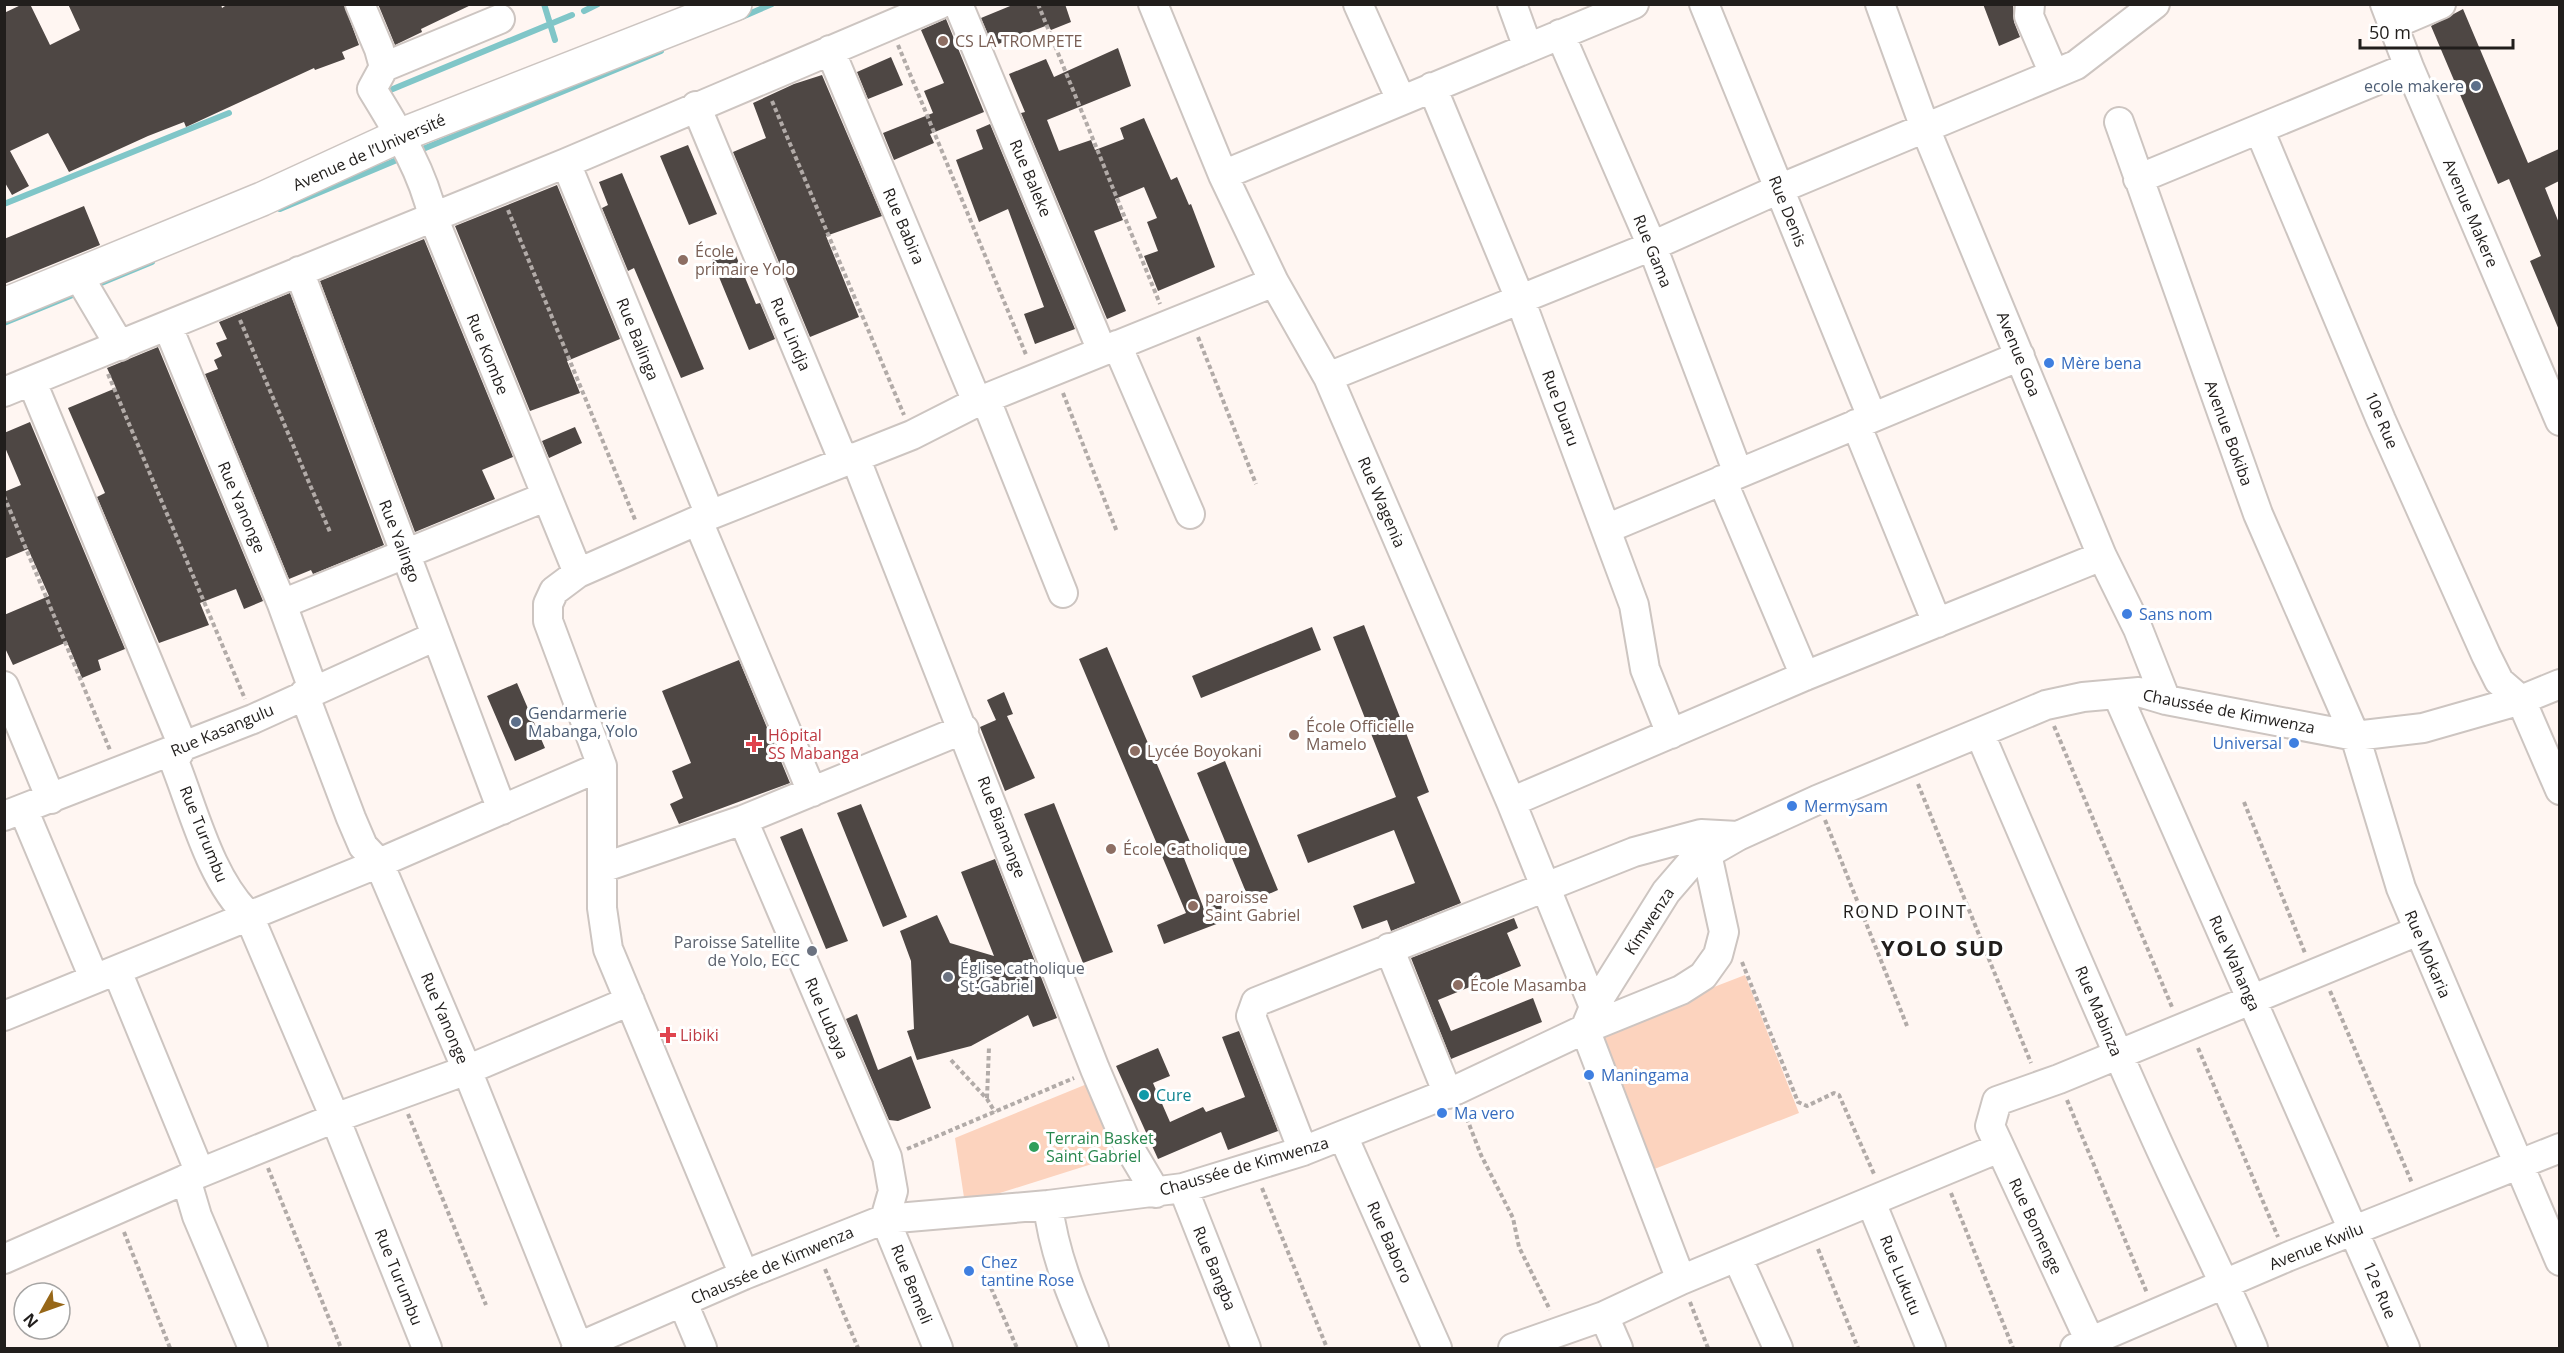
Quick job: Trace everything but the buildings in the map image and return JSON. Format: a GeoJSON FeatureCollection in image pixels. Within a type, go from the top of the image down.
{"type":"FeatureCollection","features":[{"type":"Feature","properties":{"kind":"main road","name":"Avenue de l’Université"},"geometry":{"type":"LineString","coordinates":[[4,305],[262,199],[401,135],[735,4]]}},
{"type":"Feature","properties":{"kind":"street"},"geometry":{"type":"LineString","coordinates":[[360,4],[380,49],[384,67],[500,19]]}},
{"type":"Feature","properties":{"kind":"street"},"geometry":{"type":"LineString","coordinates":[[4,392],[566,163],[940,4]]}},
{"type":"Feature","properties":{"kind":"street","name":"Rue Baleke"},"geometry":{"type":"LineString","coordinates":[[958,4],[1110,348],[1190,514]]}},
{"type":"Feature","properties":{"kind":"street","name":"Rue Wagenia"},"geometry":{"type":"LineString","coordinates":[[1153,4],[1223,176],[1274,282],[1328,377],[1511,802],[1544,887],[1681,1280]]}},
{"type":"Feature","properties":{"kind":"street"},"geometry":{"type":"LineString","coordinates":[[1358,4],[1401,100]]}},
{"type":"Feature","properties":{"kind":"street"},"geometry":{"type":"LineString","coordinates":[[1512,4],[1528,48]]}},
{"type":"Feature","properties":{"kind":"street"},"geometry":{"type":"LineString","coordinates":[[1223,176],[1634,4]]}},
{"type":"Feature","properties":{"kind":"street","name":"Rue Denis"},"geometry":{"type":"LineString","coordinates":[[1704,4],[1779,189],[1937,623]]}},
{"type":"Feature","properties":{"kind":"street","name":"Avenue Goa"},"geometry":{"type":"LineString","coordinates":[[1880,4],[1925,128],[2102,556],[2138,629],[2166,700]]}},
{"type":"Feature","properties":{"kind":"street"},"geometry":{"type":"LineString","coordinates":[[2030,4],[2029,16],[2054,74]]}},
{"type":"Feature","properties":{"kind":"street"},"geometry":{"type":"LineString","coordinates":[[1328,377],[1652,246],[1779,189],[2076,65],[2155,4]]}},
{"type":"Feature","properties":{"kind":"street"},"geometry":{"type":"LineString","coordinates":[[2390,14],[2442,4]]}},
{"type":"Feature","properties":{"kind":"street","name":"Avenue Makere"},"geometry":{"type":"LineString","coordinates":[[2390,14],[2409,67],[2559,421]]}},
{"type":"Feature","properties":{"kind":"street","name":"Rue Gama"},"geometry":{"type":"LineString","coordinates":[[1560,34],[1652,246],[1730,476],[1805,676]]}},
{"type":"Feature","properties":{"kind":"street","name":"Rue Babira"},"geometry":{"type":"LineString","coordinates":[[830,50],[1064,593]]}},
{"type":"Feature","properties":{"kind":"street","name":"Rue Kombe"},"geometry":{"type":"LineString","coordinates":[[384,67],[372,89],[401,135],[426,188],[433,217],[545,497],[578,573]]}},
{"type":"Feature","properties":{"kind":"street"},"geometry":{"type":"LineString","coordinates":[[2138,178],[2409,67]]}},
{"type":"Feature","properties":{"kind":"street","name":"Rue Duaru"},"geometry":{"type":"LineString","coordinates":[[1432,87],[1520,299],[1606,529],[1634,605],[1645,669],[1671,734]]}},
{"type":"Feature","properties":{"kind":"street","name":"Rue Lindja"},"geometry":{"type":"LineString","coordinates":[[696,106],[850,459]]}},
{"type":"Feature","properties":{"kind":"street","name":"Avenue Bokiba"},"geometry":{"type":"LineString","coordinates":[[2119,123],[2258,514],[2355,736]]}},
{"type":"Feature","properties":{"kind":"street","name":"10e Rue"},"geometry":{"type":"LineString","coordinates":[[2259,129],[2377,409],[2486,655],[2499,681],[2521,700]]}},
{"type":"Feature","properties":{"kind":"street","name":"Rue Balinga"},"geometry":{"type":"LineString","coordinates":[[566,163],[812,792]]}},
{"type":"Feature","properties":{"kind":"street","name":"Rue Yalingo"},"geometry":{"type":"LineString","coordinates":[[299,271],[502,810]]}},
{"type":"Feature","properties":{"kind":"street"},"geometry":{"type":"LineString","coordinates":[[78,275],[110,350]]}},
{"type":"Feature","properties":{"kind":"street"},"geometry":{"type":"LineString","coordinates":[[744,1275],[608,949],[603,928],[602,766],[548,621],[548,604],[554,591],[578,573],[704,518],[912,435],[982,401],[1178,319],[1274,282]]}},
{"type":"Feature","properties":{"kind":"street","name":"Rue Yanonge"},"geometry":{"type":"LineString","coordinates":[[168,327],[282,604],[351,818],[363,846],[379,863],[584,1347]]}},
{"type":"Feature","properties":{"kind":"street"},"geometry":{"type":"LineString","coordinates":[[1606,529],[2020,356]]}},
{"type":"Feature","properties":{"kind":"street"},"geometry":{"type":"LineString","coordinates":[[32,382],[183,746]]}},
{"type":"Feature","properties":{"kind":"street","name":"Rue Biamange"},"geometry":{"type":"LineString","coordinates":[[850,459],[964,729],[1095,1069],[1127,1144],[1169,1190]]}},
{"type":"Feature","properties":{"kind":"street"},"geometry":{"type":"LineString","coordinates":[[282,604],[545,497]]}},
{"type":"Feature","properties":{"kind":"street"},"geometry":{"type":"LineString","coordinates":[[1511,802],[1805,676],[2102,556]]}},
{"type":"Feature","properties":{"kind":"street","name":"Rue Kasangulu"},"geometry":{"type":"LineString","coordinates":[[14,812],[253,719],[436,636]]}},
{"type":"Feature","properties":{"kind":"street","name":"Chaussée de Kimwenza"},"geometry":{"type":"LineString","coordinates":[[1738,836],[1817,800],[2046,705],[2083,696],[2139,692],[2166,700],[2355,736],[2423,728],[2521,700],[2559,684]]}},
{"type":"Feature","properties":{"kind":"street"},"geometry":{"type":"LineString","coordinates":[[4,686],[51,799]]}},
{"type":"Feature","properties":{"kind":"street","name":"Rue Wahanga"},"geometry":{"type":"LineString","coordinates":[[2117,694],[2354,1231]]}},
{"type":"Feature","properties":{"kind":"street"},"geometry":{"type":"LineString","coordinates":[[2521,700],[2559,790]]}},
{"type":"Feature","properties":{"kind":"street"},"geometry":{"type":"LineString","coordinates":[[602,868],[743,820],[964,729]]}},
{"type":"Feature","properties":{"kind":"street","name":"Rue Mabinza"},"geometry":{"type":"LineString","coordinates":[[1980,734],[2117,1054],[2199,1237],[2226,1284],[2253,1348]]}},
{"type":"Feature","properties":{"kind":"street","name":"Rue Mokaria"},"geometry":{"type":"LineString","coordinates":[[2355,736],[2401,888],[2559,1261]]}},
{"type":"Feature","properties":{"kind":"street","name":"Rue Turumbu"},"geometry":{"type":"LineString","coordinates":[[183,746],[174,761],[220,878],[233,901],[249,916],[335,1118],[428,1348]]}},
{"type":"Feature","properties":{"kind":"street"},"geometry":{"type":"LineString","coordinates":[[4,1016],[379,863],[602,766]]}},
{"type":"Feature","properties":{"kind":"street"},"geometry":{"type":"LineString","coordinates":[[14,812],[106,975],[193,1176],[197,1216],[253,1348]]}},
{"type":"Feature","properties":{"kind":"street","name":"Rue Lubaya"},"geometry":{"type":"LineString","coordinates":[[743,820],[887,1157],[893,1191],[885,1219]]}},
{"type":"Feature","properties":{"kind":"street"},"geometry":{"type":"LineString","coordinates":[[1303,1151],[1251,1016],[1252,1008],[1266,996],[1544,887],[1675,839],[1701,834],[1738,836]]}},
{"type":"Feature","properties":{"kind":"street","name":"Kimwenza"},"geometry":{"type":"LineString","coordinates":[[1590,1018],[1666,892],[1691,863],[1738,836]]}},
{"type":"Feature","properties":{"kind":"street","name":"Chaussée de Kimwenza"},"geometry":{"type":"LineString","coordinates":[[584,1347],[744,1275],[885,1219],[1169,1190],[1303,1151],[1452,1092],[1590,1018],[1682,990],[1703,976],[1718,955],[1724,932],[1707,854]]}},
{"type":"Feature","properties":{"kind":"street"},"geometry":{"type":"LineString","coordinates":[[2050,1083],[2184,1025],[2418,931]]}},
{"type":"Feature","properties":{"kind":"street"},"geometry":{"type":"LineString","coordinates":[[1389,948],[1452,1092]]}},
{"type":"Feature","properties":{"kind":"street"},"geometry":{"type":"LineString","coordinates":[[4,1259],[193,1176],[335,1118],[467,1070],[630,1001]]}},
{"type":"Feature","properties":{"kind":"street","name":"Rue Bomenge"},"geometry":{"type":"LineString","coordinates":[[2050,1083],[1997,1101],[1990,1126],[2086,1346]]}},
{"type":"Feature","properties":{"kind":"street","name":"Rue Baboro"},"geometry":{"type":"LineString","coordinates":[[1343,1136],[1437,1348]]}},
{"type":"Feature","properties":{"kind":"street"},"geometry":{"type":"LineString","coordinates":[[1514,1348],[1604,1316],[1681,1280],[1999,1148]]}},
{"type":"Feature","properties":{"kind":"street","name":"Avenue Kwilu"},"geometry":{"type":"LineString","coordinates":[[2086,1346],[2287,1257],[2559,1148]]}},
{"type":"Feature","properties":{"kind":"street","name":"Rue Bangba"},"geometry":{"type":"LineString","coordinates":[[1169,1190],[1246,1348]]}},
{"type":"Feature","properties":{"kind":"street","name":"Rue Lukutu"},"geometry":{"type":"LineString","coordinates":[[1877,1199],[1931,1348]]}},
{"type":"Feature","properties":{"kind":"street"},"geometry":{"type":"LineString","coordinates":[[1048,1204],[1052,1235],[1062,1270],[1094,1348]]}},
{"type":"Feature","properties":{"kind":"street","name":"Rue Bemeli"},"geometry":{"type":"LineString","coordinates":[[885,1219],[938,1348]]}},
{"type":"Feature","properties":{"kind":"street","name":"12e Rue"},"geometry":{"type":"LineString","coordinates":[[2354,1231],[2405,1348]]}},
{"type":"Feature","properties":{"kind":"street"},"geometry":{"type":"LineString","coordinates":[[1737,1257],[1778,1348]]}},
{"type":"Feature","properties":{"kind":"street"},"geometry":{"type":"LineString","coordinates":[[683,1303],[702,1348]]}},
{"type":"Feature","properties":{"kind":"street"},"geometry":{"type":"LineString","coordinates":[[1604,1316],[1618,1348]]}},
{"type":"Feature","properties":{"kind":"path"},"geometry":{"type":"LineString","coordinates":[[1038,4],[1178,319],[1256,484]]}},
{"type":"Feature","properties":{"kind":"path"},"geometry":{"type":"LineString","coordinates":[[890,25],[1117,532]]}},
{"type":"Feature","properties":{"kind":"path"},"geometry":{"type":"LineString","coordinates":[[763,79],[912,435]]}},
{"type":"Feature","properties":{"kind":"path"},"geometry":{"type":"LineString","coordinates":[[500,189],[645,544]]}},
{"type":"Feature","properties":{"kind":"path"},"geometry":{"type":"LineString","coordinates":[[231,300],[330,532]]}},
{"type":"Feature","properties":{"kind":"path"},"geometry":{"type":"LineString","coordinates":[[110,350],[253,719]]}},
{"type":"Feature","properties":{"kind":"path"},"geometry":{"type":"LineString","coordinates":[[4,496],[119,772]]}},
{"type":"Feature","properties":{"kind":"path"},"geometry":{"type":"LineString","coordinates":[[2046,705],[2287,1257]]}},
{"type":"Feature","properties":{"kind":"path"},"geometry":{"type":"LineString","coordinates":[[1909,763],[2156,1316]]}},
{"type":"Feature","properties":{"kind":"path"},"geometry":{"type":"LineString","coordinates":[[1817,800],[1907,1026]]}},
{"type":"Feature","properties":{"kind":"path"},"geometry":{"type":"LineString","coordinates":[[2244,802],[2420,1203]]}},
{"type":"Feature","properties":{"kind":"path"},"geometry":{"type":"LineString","coordinates":[[1739,955],[1798,1102],[1807,1106],[1834,1093],[1839,1095],[1877,1199]]}},
{"type":"Feature","properties":{"kind":"path"},"geometry":{"type":"LineString","coordinates":[[987,1099],[989,1047]]}},
{"type":"Feature","properties":{"kind":"path"},"geometry":{"type":"LineString","coordinates":[[951,1060],[987,1099],[995,1112]]}},
{"type":"Feature","properties":{"kind":"path"},"geometry":{"type":"LineString","coordinates":[[887,1157],[1095,1069]]}},
{"type":"Feature","properties":{"kind":"path"},"geometry":{"type":"LineString","coordinates":[[1452,1092],[1513,1218],[1519,1247],[1545,1296],[1553,1318],[1555,1333]]}},
{"type":"Feature","properties":{"kind":"path"},"geometry":{"type":"LineString","coordinates":[[400,1095],[486,1305]]}},
{"type":"Feature","properties":{"kind":"path"},"geometry":{"type":"LineString","coordinates":[[261,1150],[341,1348]]}},
{"type":"Feature","properties":{"kind":"path"},"geometry":{"type":"LineString","coordinates":[[1253,1166],[1327,1348]]}},
{"type":"Feature","properties":{"kind":"path"},"geometry":{"type":"LineString","coordinates":[[1942,1172],[2013,1348]]}},
{"type":"Feature","properties":{"kind":"path"},"geometry":{"type":"LineString","coordinates":[[116,1210],[170,1348]]}},
{"type":"Feature","properties":{"kind":"path"},"geometry":{"type":"LineString","coordinates":[[1809,1226],[1858,1348]]}},
{"type":"Feature","properties":{"kind":"path"},"geometry":{"type":"LineString","coordinates":[[816,1245],[858,1348]]}},
{"type":"Feature","properties":{"kind":"path"},"geometry":{"type":"LineString","coordinates":[[1681,1280],[1708,1348]]}},
{"type":"Feature","properties":{"kind":"path"},"geometry":{"type":"LineString","coordinates":[[988,1281],[1017,1348]]}},
{"type":"Feature","properties":{"kind":"shaded area"},"geometry":{"type":"Polygon","coordinates":[[[1745,975],[1799,1113],[1644,1173],[1590,1035],[1745,975]]]}},
{"type":"Feature","properties":{"kind":"shaded area","name":"Terrain Basket Saint Gabriel"},"geometry":{"type":"Polygon","coordinates":[[[1087,1084],[1114,1157],[965,1204],[955,1138],[1087,1084]]]}},
{"type":"Feature","properties":{"kind":"waterway"},"geometry":{"type":"LineString","coordinates":[[544,4],[555,40]]}},
{"type":"Feature","properties":{"kind":"waterway"},"geometry":{"type":"LineString","coordinates":[[584,11],[598,4]]}},
{"type":"Feature","properties":{"kind":"waterway"},"geometry":{"type":"LineString","coordinates":[[742,17],[772,4]]}},
{"type":"Feature","properties":{"kind":"waterway"},"geometry":{"type":"LineString","coordinates":[[388,91],[572,15]]}},
{"type":"Feature","properties":{"kind":"waterway"},"geometry":{"type":"LineString","coordinates":[[418,151],[661,51]]}},
{"type":"Feature","properties":{"kind":"waterway"},"geometry":{"type":"LineString","coordinates":[[4,204],[229,113]]}},
{"type":"Feature","properties":{"kind":"waterway"},"geometry":{"type":"LineString","coordinates":[[280,209],[404,157]]}},
{"type":"Feature","properties":{"kind":"waterway"},"geometry":{"type":"LineString","coordinates":[[94,286],[152,262]]}},
{"type":"Feature","properties":{"kind":"waterway"},"geometry":{"type":"LineString","coordinates":[[4,323],[80,292]]}},
{"type":"Feature","properties":{"kind":"place","name":"CS LA TROMPETE"},"geometry":{"type":"Point","coordinates":[943,41]}},
{"type":"Feature","properties":{"kind":"place","name":"ecole makere"},"geometry":{"type":"Point","coordinates":[2476,86]}},
{"type":"Feature","properties":{"kind":"place","name":"École primaire Yolo"},"geometry":{"type":"Point","coordinates":[683,260]}},
{"type":"Feature","properties":{"kind":"place","name":"Mère bena"},"geometry":{"type":"Point","coordinates":[2049,363]}},
{"type":"Feature","properties":{"kind":"place","name":"Sans nom"},"geometry":{"type":"Point","coordinates":[2127,614]}},
{"type":"Feature","properties":{"kind":"place","name":"Gendarmerie Mabanga, Yolo"},"geometry":{"type":"Point","coordinates":[516,722]}},
{"type":"Feature","properties":{"kind":"place","name":"École Officielle Mamelo"},"geometry":{"type":"Point","coordinates":[1294,735]}},
{"type":"Feature","properties":{"kind":"place","name":"Universal"},"geometry":{"type":"Point","coordinates":[2294,743]}},
{"type":"Feature","properties":{"kind":"place","name":"Hôpital SS Mabanga"},"geometry":{"type":"Point","coordinates":[754,744]}},
{"type":"Feature","properties":{"kind":"place","name":"Lycée Boyokani"},"geometry":{"type":"Point","coordinates":[1135,751]}},
{"type":"Feature","properties":{"kind":"place","name":"Mermysam"},"geometry":{"type":"Point","coordinates":[1792,806]}},
{"type":"Feature","properties":{"kind":"place","name":"École Catholique"},"geometry":{"type":"Point","coordinates":[1111,849]}},
{"type":"Feature","properties":{"kind":"place","name":"paroisse Saint Gabriel"},"geometry":{"type":"Point","coordinates":[1193,906]}},
{"type":"Feature","properties":{"kind":"place","name":"Paroisse Satellite de Yolo, ECC"},"geometry":{"type":"Point","coordinates":[812,951]}},
{"type":"Feature","properties":{"kind":"place","name":"Église catholique St-Gabriel"},"geometry":{"type":"Point","coordinates":[948,977]}},
{"type":"Feature","properties":{"kind":"place","name":"École Masamba"},"geometry":{"type":"Point","coordinates":[1458,985]}},
{"type":"Feature","properties":{"kind":"place","name":"Libiki"},"geometry":{"type":"Point","coordinates":[668,1035]}},
{"type":"Feature","properties":{"kind":"place","name":"Maningama"},"geometry":{"type":"Point","coordinates":[1589,1075]}},
{"type":"Feature","properties":{"kind":"place","name":"Cure"},"geometry":{"type":"Point","coordinates":[1144,1095]}},
{"type":"Feature","properties":{"kind":"place","name":"Ma vero"},"geometry":{"type":"Point","coordinates":[1442,1113]}},
{"type":"Feature","properties":{"kind":"place","name":"Terrain Basket Saint Gabriel"},"geometry":{"type":"Point","coordinates":[1034,1147]}},
{"type":"Feature","properties":{"kind":"place","name":"Chez tantine Rose"},"geometry":{"type":"Point","coordinates":[969,1271]}},
{"type":"Feature","properties":{"kind":"district","name":"ROND POINT"},"geometry":{"type":"Point","coordinates":[1905,911]}},
{"type":"Feature","properties":{"kind":"district","name":"YOLO SUD"},"geometry":{"type":"Point","coordinates":[1943,947]}}]}
